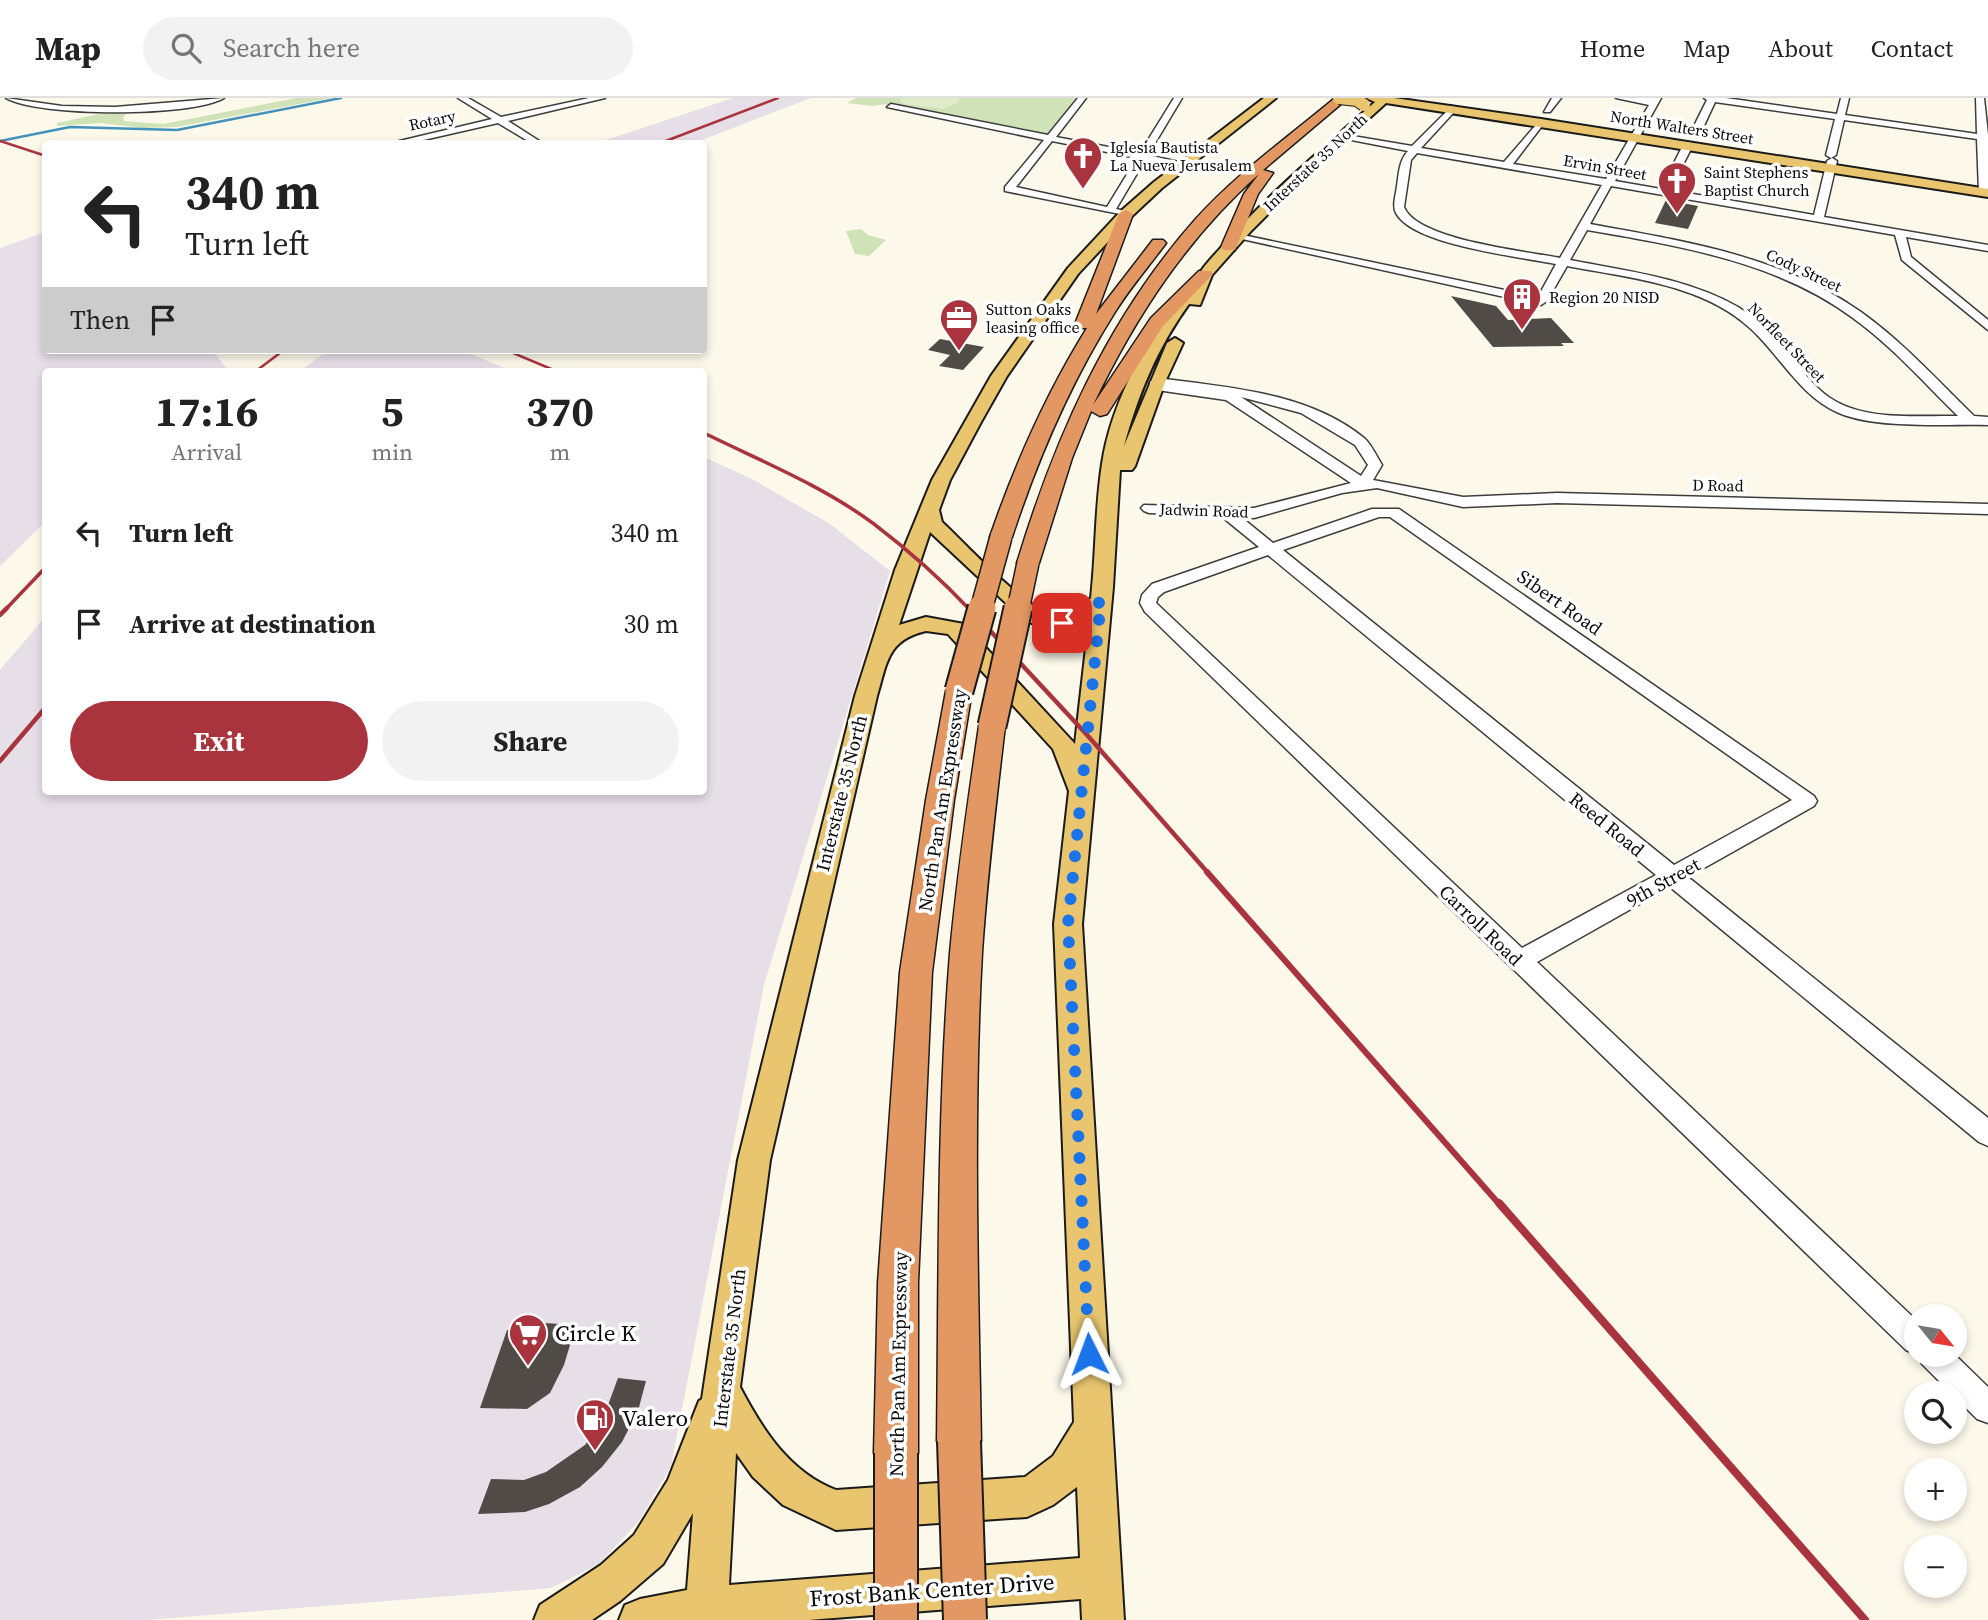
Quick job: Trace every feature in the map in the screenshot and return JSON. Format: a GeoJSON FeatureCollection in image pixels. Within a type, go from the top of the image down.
{"type":"FeatureCollection","features":[{"type":"Feature","properties":{"kind":"highway"},"geometry":{"type":"LineString","coordinates":[[1215,184],[1320,98]]}},
{"type":"Feature","properties":{"kind":"highway","name":"North Pan Am Expressway"},"geometry":{"type":"LineString","coordinates":[[965,1620],[959,1441],[959,1205],[965,995],[972,886],[992,726],[1028,563],[1046,498],[1082,407],[1112,346],[1135,309],[1175,253],[1210,212],[1241,182],[1341,98]]}},
{"type":"Feature","properties":{"kind":"highway"},"geometry":{"type":"LineString","coordinates":[[1237,237],[1259,181],[1309,126]]}},
{"type":"Feature","properties":{"kind":"highway"},"geometry":{"type":"LineString","coordinates":[[1018,485],[1023,452],[1030,431],[1086,320],[1118,212]]}},
{"type":"Feature","properties":{"kind":"highway","name":"North Pan Am Expressway"},"geometry":{"type":"LineString","coordinates":[[896,1620],[898,1283],[916,972],[940,800],[959,691],[1001,537],[1018,485],[1047,418],[1085,344],[1125,285],[1171,228]]}},
{"type":"Feature","properties":{"kind":"highway"},"geometry":{"type":"LineString","coordinates":[[1035,538],[1078,449],[1126,366],[1157,322],[1205,274]]}},
{"type":"Feature","properties":{"kind":"main road","name":"Interstate 35 North"},"geometry":{"type":"LineString","coordinates":[[707,1614],[721,1389],[754,1160],[840,797],[866,696],[905,570],[941,480],[999,376],[1118,212],[1271,98]]}},
{"type":"Feature","properties":{"kind":"main road","name":"North Walters Street"},"geometry":{"type":"LineString","coordinates":[[1341,98],[1452,110],[1831,161],[1986,189]]}},
{"type":"Feature","properties":{"kind":"main road","name":"North Walters Street"},"geometry":{"type":"LineString","coordinates":[[1420,98],[1688,145],[1831,161]]}},
{"type":"Feature","properties":{"kind":"main road","name":"Interstate 35 North"},"geometry":{"type":"LineString","coordinates":[[1205,274],[1237,237],[1375,102]]}},
{"type":"Feature","properties":{"kind":"main road"},"geometry":{"type":"LineString","coordinates":[[1106,517],[1156,384],[1192,309],[1205,274]]}},
{"type":"Feature","properties":{"kind":"main road"},"geometry":{"type":"LineString","coordinates":[[1102,1620],[1068,924],[1101,601],[1111,463],[1123,418],[1141,370],[1167,324],[1205,274]]}},
{"type":"Feature","properties":{"kind":"main road"},"geometry":{"type":"LineString","coordinates":[[929,509],[933,524],[1030,616],[1062,623],[1083,617],[1101,601]]}},
{"type":"Feature","properties":{"kind":"main road"},"geometry":{"type":"LineString","coordinates":[[883,645],[898,633],[927,623],[944,624],[956,629],[1064,746],[1081,791]]}},
{"type":"Feature","properties":{"kind":"main road"},"geometry":{"type":"LineString","coordinates":[[721,1389],[739,1424],[788,1486],[812,1503],[836,1510],[1027,1497],[1049,1488],[1066,1471],[1080,1452],[1092,1427]]}},
{"type":"Feature","properties":{"kind":"main road"},"geometry":{"type":"LineString","coordinates":[[555,1620],[635,1565],[664,1528],[687,1479],[721,1389]]}},
{"type":"Feature","properties":{"kind":"main road","name":"Frost Bank Center Drive"},"geometry":{"type":"LineString","coordinates":[[639,1620],[1100,1577]]}},
{"type":"Feature","properties":{"kind":"street"},"geometry":{"type":"LineString","coordinates":[[10,98],[49,107],[125,109],[220,98]]}},
{"type":"Feature","properties":{"kind":"street"},"geometry":{"type":"LineString","coordinates":[[49,107],[81,98]]}},
{"type":"Feature","properties":{"kind":"street"},"geometry":{"type":"LineString","coordinates":[[462,98],[533,140]]}},
{"type":"Feature","properties":{"kind":"street","name":"Rotary"},"geometry":{"type":"LineString","coordinates":[[409,140],[601,98]]}},
{"type":"Feature","properties":{"kind":"street"},"geometry":{"type":"LineString","coordinates":[[1082,98],[1009,189],[1118,212],[1144,155],[1178,98]]}},
{"type":"Feature","properties":{"kind":"street"},"geometry":{"type":"LineString","coordinates":[[1548,110],[1557,98]]}},
{"type":"Feature","properties":{"kind":"street"},"geometry":{"type":"LineString","coordinates":[[1237,237],[1541,301],[1656,100],[1620,98]]}},
{"type":"Feature","properties":{"kind":"street"},"geometry":{"type":"LineString","coordinates":[[1697,130],[1711,98],[1985,138]]}},
{"type":"Feature","properties":{"kind":"street"},"geometry":{"type":"LineString","coordinates":[[1818,219],[1845,98]]}},
{"type":"Feature","properties":{"kind":"street"},"geometry":{"type":"LineString","coordinates":[[1980,98],[1985,138],[1986,189]]}},
{"type":"Feature","properties":{"kind":"street"},"geometry":{"type":"LineString","coordinates":[[891,107],[1182,164]]}},
{"type":"Feature","properties":{"kind":"street"},"geometry":{"type":"LineString","coordinates":[[1414,150],[1452,110]]}},
{"type":"Feature","properties":{"kind":"street"},"geometry":{"type":"LineString","coordinates":[[1506,166],[1541,122]]}},
{"type":"Feature","properties":{"kind":"street","name":"Ervin Street"},"geometry":{"type":"LineString","coordinates":[[1342,137],[1988,248]]}},
{"type":"Feature","properties":{"kind":"street"},"geometry":{"type":"LineString","coordinates":[[1664,192],[1688,145]]}},
{"type":"Feature","properties":{"kind":"street","name":"Norfleet Street"},"geometry":{"type":"LineString","coordinates":[[1414,150],[1404,165],[1399,207],[1401,215],[1413,226],[1442,237],[1678,285],[1725,304],[1756,327],[1816,395],[1837,408],[1877,418],[1988,421]]}},
{"type":"Feature","properties":{"kind":"street","name":"Cody Street"},"geometry":{"type":"LineString","coordinates":[[1585,226],[1728,256],[1815,289],[1847,308],[1875,331],[1970,420]]}},
{"type":"Feature","properties":{"kind":"street"},"geometry":{"type":"LineString","coordinates":[[1900,233],[1906,258],[1988,326]]}},
{"type":"Feature","properties":{"kind":"street"},"geometry":{"type":"LineString","coordinates":[[1156,384],[1230,396],[1357,480]]}},
{"type":"Feature","properties":{"kind":"street"},"geometry":{"type":"LineString","coordinates":[[1156,384],[1253,395],[1306,410],[1360,442],[1375,465],[1374,470]]}},
{"type":"Feature","properties":{"kind":"street","name":"Jadwin Road"},"geometry":{"type":"LineString","coordinates":[[1149,508],[1254,513],[1340,489],[1374,470],[1394,478],[1409,489]]}},
{"type":"Feature","properties":{"kind":"street","name":"Jadwin Road"},"geometry":{"type":"LineString","coordinates":[[1357,480],[1463,502],[1558,498]]}},
{"type":"Feature","properties":{"kind":"street","name":"D Road"},"geometry":{"type":"LineString","coordinates":[[1558,498],[1988,509]]}},
{"type":"Feature","properties":{"kind":"street","name":"Sibert Road"},"geometry":{"type":"LineString","coordinates":[[1270,549],[1377,512],[1394,512],[1807,801]]}},
{"type":"Feature","properties":{"kind":"street","name":"Reed Road"},"geometry":{"type":"LineString","coordinates":[[1227,513],[1988,1134]]}},
{"type":"Feature","properties":{"kind":"street","name":"Carroll Road"},"geometry":{"type":"LineString","coordinates":[[1270,549],[1158,589],[1150,595],[1148,603],[1904,1329]]}},
{"type":"Feature","properties":{"kind":"street","name":"9th Street"},"geometry":{"type":"LineString","coordinates":[[1519,961],[1807,801]]}},
{"type":"Feature","properties":{"kind":"street"},"geometry":{"type":"LineString","coordinates":[[1945,1367],[1988,1408]]}},
{"type":"Feature","properties":{"kind":"shaded area"},"geometry":{"type":"Polygon","coordinates":[[[733,98],[811,98],[702,140],[606,140],[733,98]]]}},
{"type":"Feature","properties":{"kind":"shaded area"},"geometry":{"type":"Polygon","coordinates":[[[42,233],[42,354],[215,354],[226,368],[42,368],[42,525],[0,566],[0,248],[42,233]]]}},
{"type":"Feature","properties":{"kind":"shaded area"},"geometry":{"type":"Polygon","coordinates":[[[323,354],[471,354],[505,368],[304,368],[323,354]]]}},
{"type":"Feature","properties":{"kind":"shaded area"},"geometry":{"type":"Polygon","coordinates":[[[707,458],[752,479],[830,524],[890,571],[764,985],[671,1466],[639,1521],[599,1564],[551,1588],[147,1620],[0,1620],[0,670],[42,621],[42,795],[707,795],[707,458]]]}},
{"type":"Feature","properties":{"kind":"green space"},"geometry":{"type":"Polygon","coordinates":[[[297,98],[331,98],[177,127],[142,128],[101,123],[57,126],[57,123],[113,111],[131,110],[123,117],[124,121],[163,124],[297,98]]]}},
{"type":"Feature","properties":{"kind":"green space"},"geometry":{"type":"Polygon","coordinates":[[[856,98],[1076,98],[1047,135],[887,104],[872,106],[847,103],[856,98]]]}},
{"type":"Feature","properties":{"kind":"green space"},"geometry":{"type":"Polygon","coordinates":[[[903,98],[958,98],[959,102],[944,109],[904,104],[899,101],[903,98]]]}},
{"type":"Feature","properties":{"kind":"green space"},"geometry":{"type":"Polygon","coordinates":[[[861,229],[868,235],[886,240],[869,256],[855,254],[846,231],[861,229]]]}},
{"type":"Feature","properties":{"kind":"building","name":"Saint Stephens Baptist Church"},"geometry":{"type":"Polygon","coordinates":[[[1666,200],[1698,206],[1688,229],[1655,223],[1666,200]]]}},
{"type":"Feature","properties":{"kind":"building","name":"Region 20 NISD"},"geometry":{"type":"Polygon","coordinates":[[[1451,296],[1496,306],[1508,320],[1551,318],[1574,343],[1561,343],[1564,346],[1493,347],[1451,296]]]}},
{"type":"Feature","properties":{"kind":"building","name":"Sutton Oaks leasing office"},"geometry":{"type":"Polygon","coordinates":[[[940,339],[984,347],[963,370],[939,366],[950,355],[928,350],[940,339]]]}},
{"type":"Feature","properties":{"kind":"building","name":"Circle K"},"geometry":{"type":"Polygon","coordinates":[[[544,1323],[576,1325],[564,1365],[550,1393],[527,1409],[480,1408],[507,1330],[541,1333],[544,1323]]]}},
{"type":"Feature","properties":{"kind":"building","name":"Valero"},"geometry":{"type":"Polygon","coordinates":[[[618,1378],[646,1381],[638,1411],[622,1442],[602,1467],[580,1487],[549,1504],[525,1512],[478,1514],[491,1479],[524,1480],[546,1472],[585,1445],[601,1424],[618,1378]]]}},
{"type":"Feature","properties":{"kind":"waterway"},"geometry":{"type":"LineString","coordinates":[[0,141],[70,127],[177,130],[341,98]]}},
{"type":"Feature","properties":{"kind":"railway"},"geometry":{"type":"LineString","coordinates":[[668,140],[778,98]]}},
{"type":"Feature","properties":{"kind":"railway"},"geometry":{"type":"LineString","coordinates":[[0,141],[42,155]]}},
{"type":"Feature","properties":{"kind":"railway"},"geometry":{"type":"LineString","coordinates":[[260,368],[279,354]]}},
{"type":"Feature","properties":{"kind":"railway"},"geometry":{"type":"LineString","coordinates":[[516,354],[549,368]]}},
{"type":"Feature","properties":{"kind":"railway"},"geometry":{"type":"LineString","coordinates":[[707,434],[791,475],[854,510],[912,554],[970,610]]}},
{"type":"Feature","properties":{"kind":"railway"},"geometry":{"type":"LineString","coordinates":[[5,610],[42,571]]}},
{"type":"Feature","properties":{"kind":"railway"},"geometry":{"type":"LineString","coordinates":[[969,608],[1088,736],[1209,874]]}},
{"type":"Feature","properties":{"kind":"railway"},"geometry":{"type":"LineString","coordinates":[[0,615],[5,610]]}},
{"type":"Feature","properties":{"kind":"railway"},"geometry":{"type":"LineString","coordinates":[[0,761],[42,712]]}},
{"type":"Feature","properties":{"kind":"railway"},"geometry":{"type":"LineString","coordinates":[[1207,872],[1500,1205]]}},
{"type":"Feature","properties":{"kind":"railway"},"geometry":{"type":"LineString","coordinates":[[1499,1203],[1865,1620]]}},
{"type":"Feature","properties":{"kind":"place","name":"Iglesia Bautista La Nueva Jerusalem"},"geometry":{"type":"Point","coordinates":[1083,190]}},
{"type":"Feature","properties":{"kind":"place","name":"Saint Stephens Baptist Church"},"geometry":{"type":"Point","coordinates":[1677,215]}},
{"type":"Feature","properties":{"kind":"place","name":"Region 20 NISD"},"geometry":{"type":"Point","coordinates":[1522,331]}},
{"type":"Feature","properties":{"kind":"place","name":"Sutton Oaks leasing office"},"geometry":{"type":"Point","coordinates":[959,352]}},
{"type":"Feature","properties":{"kind":"place","name":"Circle K"},"geometry":{"type":"Point","coordinates":[528,1367]}},
{"type":"Feature","properties":{"kind":"place","name":"Valero"},"geometry":{"type":"Point","coordinates":[595,1452]}},
{"type":"Feature","properties":{"kind":"route"},"geometry":{"type":"LineString","coordinates":[[1062,623],[1083,617],[1101,601],[1068,924],[1089,1354]]}}]}
